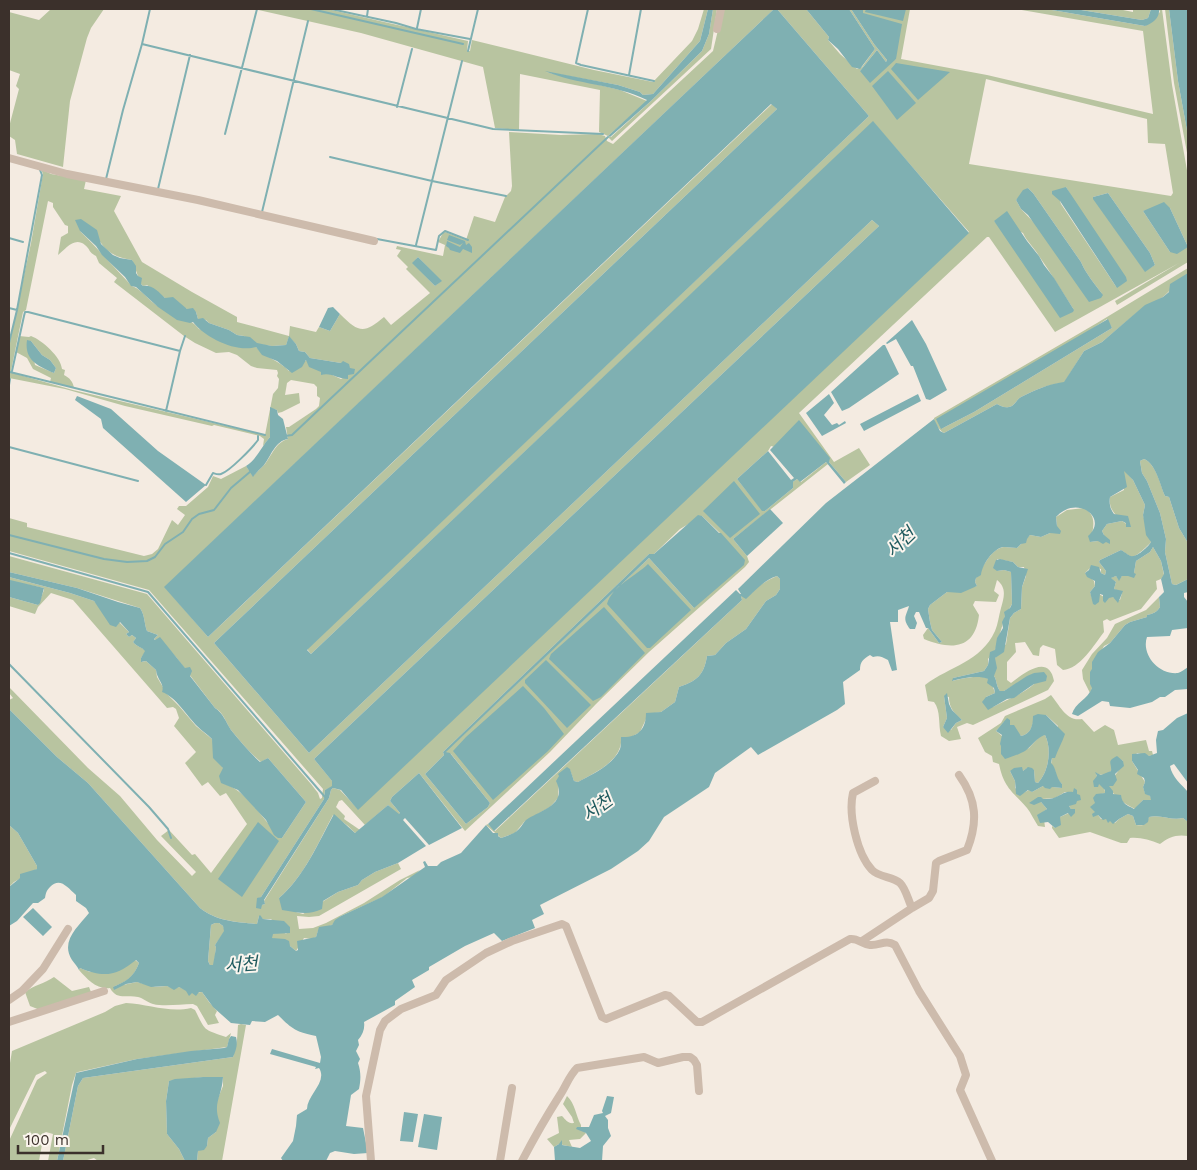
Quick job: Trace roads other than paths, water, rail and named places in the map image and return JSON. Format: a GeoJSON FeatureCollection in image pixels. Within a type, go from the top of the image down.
{"type":"FeatureCollection","features":[{"type":"Feature","properties":{"kind":"street"},"geometry":{"type":"LineString","coordinates":[[717,29],[721,9]]}},
{"type":"Feature","properties":{"kind":"street"},"geometry":{"type":"LineString","coordinates":[[9,158],[67,174],[198,200],[374,241]]}},
{"type":"Feature","properties":{"kind":"street"},"geometry":{"type":"LineString","coordinates":[[862,941],[932,895],[936,863],[939,860],[967,850],[975,820],[969,789],[959,775]]}},
{"type":"Feature","properties":{"kind":"street"},"geometry":{"type":"LineString","coordinates":[[875,780],[853,792],[851,802],[860,852],[872,870],[881,876],[898,881],[912,908]]}},
{"type":"Feature","properties":{"kind":"street"},"geometry":{"type":"LineString","coordinates":[[371,1161],[366,1096],[380,1030],[385,1021],[401,1009],[436,995],[446,980],[486,953],[512,941],[562,924],[566,926],[602,1017],[606,1019],[665,995],[669,996],[697,1022],[702,1022],[850,938],[856,938],[873,945],[890,942],[894,945],[919,990],[960,1056],[966,1076],[960,1090],[992,1161]]}},
{"type":"Feature","properties":{"kind":"street"},"geometry":{"type":"LineString","coordinates":[[9,1000],[22,991],[38,975],[68,929]]}},
{"type":"Feature","properties":{"kind":"street"},"geometry":{"type":"LineString","coordinates":[[9,1022],[104,991]]}},
{"type":"Feature","properties":{"kind":"street"},"geometry":{"type":"LineString","coordinates":[[522,1161],[536,1132],[577,1068],[644,1057],[658,1063],[690,1057],[697,1065],[699,1091]]}},
{"type":"Feature","properties":{"kind":"street"},"geometry":{"type":"LineString","coordinates":[[500,1161],[512,1088]]}},
{"type":"Feature","properties":{"kind":"water"},"geometry":{"type":"Polygon","coordinates":[[[708,9],[713,9],[709,34],[702,51],[651,101],[610,137],[608,136],[647,100],[622,91],[557,76],[545,71],[618,85],[640,92],[643,95],[653,94],[700,41],[708,9]]]}},
{"type":"Feature","properties":{"kind":"water"},"geometry":{"type":"Polygon","coordinates":[[[774,9],[777,9],[869,116],[307,650],[311,654],[873,121],[969,233],[358,810],[341,790],[333,788],[329,798],[264,900],[265,904],[262,905],[261,909],[256,908],[257,898],[261,897],[324,799],[325,790],[332,786],[332,781],[314,759],[879,226],[872,220],[309,753],[214,643],[777,109],[771,104],[208,637],[164,587],[774,9]]]}},
{"type":"Feature","properties":{"kind":"water"},"geometry":{"type":"Polygon","coordinates":[[[806,9],[849,9],[875,49],[860,69],[852,67],[828,40],[829,37],[806,9]]]}},
{"type":"Feature","properties":{"kind":"water"},"geometry":{"type":"Polygon","coordinates":[[[851,9],[863,9],[863,13],[902,24],[896,59],[870,83],[860,71],[877,50],[886,62],[887,60],[851,9]]]}},
{"type":"Feature","properties":{"kind":"water"},"geometry":{"type":"Polygon","coordinates":[[[866,9],[906,9],[903,21],[865,12],[866,9]]]}},
{"type":"Feature","properties":{"kind":"water"},"geometry":{"type":"Polygon","coordinates":[[[1046,9],[1075,9],[1142,20],[1148,18],[1151,9],[1159,9],[1159,12],[1155,20],[1145,26],[1046,9]]]}},
{"type":"Feature","properties":{"kind":"water"},"geometry":{"type":"Polygon","coordinates":[[[1169,9],[1188,9],[1188,136],[1178,81],[1169,9]]]}},
{"type":"Feature","properties":{"kind":"water"},"geometry":{"type":"Polygon","coordinates":[[[896,63],[950,72],[918,100],[891,69],[896,63]]]}},
{"type":"Feature","properties":{"kind":"water"},"geometry":{"type":"Polygon","coordinates":[[[888,71],[916,103],[897,120],[872,86],[888,71]]]}},
{"type":"Feature","properties":{"kind":"water"},"geometry":{"type":"Polygon","coordinates":[[[1066,187],[1126,277],[1127,281],[1117,288],[1060,201],[1052,194],[1052,191],[1066,187]]]}},
{"type":"Feature","properties":{"kind":"water"},"geometry":{"type":"Polygon","coordinates":[[[1028,188],[1103,295],[1101,298],[1089,302],[1028,215],[1021,209],[1016,200],[1023,190],[1028,188]]]}},
{"type":"Feature","properties":{"kind":"water"},"geometry":{"type":"Polygon","coordinates":[[[1108,193],[1150,253],[1155,265],[1145,272],[1093,199],[1093,197],[1108,193]]]}},
{"type":"Feature","properties":{"kind":"water"},"geometry":{"type":"Polygon","coordinates":[[[1164,202],[1170,208],[1188,247],[1177,254],[1170,252],[1143,211],[1164,202]]]}},
{"type":"Feature","properties":{"kind":"water"},"geometry":{"type":"Polygon","coordinates":[[[1007,211],[1054,278],[1074,310],[1073,312],[1060,318],[994,221],[1007,211]]]}},
{"type":"Feature","properties":{"kind":"water"},"geometry":{"type":"Polygon","coordinates":[[[81,219],[97,230],[101,244],[113,255],[132,260],[136,266],[136,273],[142,278],[141,284],[143,286],[152,287],[165,298],[173,297],[187,309],[193,308],[198,319],[203,318],[209,323],[237,335],[250,337],[257,343],[272,346],[286,345],[289,336],[299,351],[305,352],[310,358],[341,363],[343,361],[349,364],[350,368],[355,369],[354,374],[348,375],[348,379],[328,374],[321,375],[321,372],[309,367],[306,360],[302,367],[292,373],[277,361],[262,355],[256,347],[240,348],[222,343],[205,334],[193,322],[177,320],[158,307],[136,287],[131,286],[125,277],[80,231],[75,220],[81,219]]]}},
{"type":"Feature","properties":{"kind":"water"},"geometry":{"type":"Polygon","coordinates":[[[449,235],[465,241],[466,245],[469,243],[472,247],[472,253],[463,249],[460,253],[450,250],[446,246],[447,241],[460,247],[463,243],[460,245],[447,240],[449,235]]]}},
{"type":"Feature","properties":{"kind":"water"},"geometry":{"type":"Polygon","coordinates":[[[418,257],[442,281],[435,286],[412,263],[418,257]]]}},
{"type":"Feature","properties":{"kind":"water","name":"서천"},"geometry":{"type":"Polygon","coordinates":[[[1188,273],[1188,543],[1179,528],[1169,497],[1165,496],[1155,470],[1144,459],[1140,461],[1142,473],[1160,513],[1166,539],[1165,552],[1172,584],[1176,585],[1188,579],[1188,592],[1184,593],[1184,597],[1188,602],[1188,628],[1172,630],[1170,636],[1147,637],[1146,650],[1153,662],[1164,671],[1178,673],[1188,667],[1188,689],[1175,690],[1165,697],[1130,708],[1110,706],[1109,702],[1102,701],[1078,716],[1072,714],[1092,688],[1090,672],[1092,662],[1098,652],[1110,643],[1125,625],[1147,617],[1147,615],[1158,610],[1160,607],[1159,597],[1164,592],[1161,579],[1164,574],[1161,561],[1153,547],[1150,552],[1136,561],[1134,573],[1136,574],[1134,578],[1122,576],[1119,581],[1116,576],[1111,578],[1116,582],[1114,589],[1123,591],[1118,603],[1113,597],[1109,598],[1105,603],[1103,595],[1100,594],[1099,602],[1095,605],[1093,604],[1090,592],[1095,586],[1095,581],[1087,577],[1085,573],[1091,565],[1099,567],[1101,573],[1105,575],[1106,571],[1099,562],[1100,560],[1121,550],[1130,556],[1135,556],[1151,542],[1146,535],[1143,515],[1145,505],[1133,480],[1124,471],[1127,487],[1110,497],[1110,504],[1114,514],[1128,516],[1131,527],[1126,527],[1126,523],[1122,521],[1107,524],[1102,531],[1110,540],[1110,544],[1106,542],[1103,544],[1098,541],[1090,542],[1088,536],[1094,529],[1095,522],[1093,516],[1088,511],[1081,508],[1064,510],[1056,517],[1057,526],[1061,531],[1060,534],[1050,533],[1041,537],[1030,535],[1026,543],[1021,544],[1017,548],[1004,547],[996,550],[983,567],[981,575],[976,578],[977,586],[961,593],[947,592],[930,605],[928,609],[932,630],[942,642],[939,643],[928,628],[926,628],[919,612],[916,612],[914,616],[917,623],[915,629],[910,629],[905,620],[909,606],[898,610],[898,622],[890,622],[897,670],[892,671],[888,660],[884,658],[868,656],[861,663],[860,670],[843,682],[845,704],[837,710],[758,755],[751,747],[715,773],[709,787],[664,817],[649,841],[638,851],[611,869],[540,905],[544,914],[532,920],[535,928],[502,941],[494,933],[465,946],[429,967],[429,970],[412,980],[415,987],[395,1001],[395,1005],[364,1022],[356,1051],[360,1059],[358,1063],[360,1085],[359,1089],[351,1095],[346,1126],[363,1128],[368,1153],[354,1154],[335,1151],[330,1153],[326,1161],[283,1161],[281,1158],[293,1141],[297,1115],[307,1109],[321,1078],[321,1073],[319,1068],[315,1069],[316,1067],[270,1054],[272,1049],[320,1063],[321,1057],[316,1036],[295,1029],[278,1015],[265,1022],[252,1021],[250,1025],[231,1023],[213,1007],[202,992],[199,992],[196,996],[192,993],[189,996],[186,991],[179,987],[174,990],[167,986],[151,987],[137,982],[126,984],[114,990],[113,987],[125,981],[135,972],[139,963],[136,960],[110,974],[96,973],[80,968],[79,970],[69,953],[69,940],[89,913],[86,908],[76,901],[76,895],[63,884],[57,883],[50,887],[46,892],[45,898],[38,903],[33,903],[17,921],[9,926],[9,887],[20,878],[20,874],[37,869],[37,866],[18,833],[9,825],[9,709],[57,757],[88,783],[200,908],[213,916],[234,921],[257,924],[260,915],[263,919],[284,921],[290,927],[290,933],[273,934],[272,938],[289,941],[290,946],[296,951],[298,950],[297,941],[316,937],[319,927],[332,925],[341,916],[382,897],[425,867],[423,862],[425,861],[428,866],[437,866],[441,862],[461,853],[486,825],[493,833],[498,833],[498,836],[501,838],[515,832],[526,820],[545,810],[555,801],[559,789],[556,781],[559,776],[558,774],[567,767],[570,769],[574,781],[578,782],[607,765],[620,749],[621,737],[632,736],[640,732],[646,719],[646,713],[661,712],[675,702],[679,687],[695,680],[702,673],[707,656],[715,655],[726,643],[746,629],[766,601],[776,595],[780,589],[780,579],[777,576],[764,583],[746,599],[741,596],[742,600],[494,831],[488,824],[736,590],[741,594],[738,589],[826,503],[934,419],[940,431],[944,433],[997,404],[1004,407],[1011,406],[1021,397],[1031,392],[1064,382],[1084,351],[1102,342],[1145,305],[1163,297],[1169,292],[1170,284],[1188,273]],[[219,923],[211,925],[208,961],[210,965],[213,965],[215,945],[224,931],[223,926],[219,923]]]}},
{"type":"Feature","properties":{"kind":"water"},"geometry":{"type":"Polygon","coordinates":[[[333,307],[340,314],[330,331],[319,327],[328,308],[333,307]]]}},
{"type":"Feature","properties":{"kind":"water"},"geometry":{"type":"Polygon","coordinates":[[[1108,319],[1112,328],[974,412],[941,429],[936,419],[1108,319]]]}},
{"type":"Feature","properties":{"kind":"water"},"geometry":{"type":"Polygon","coordinates":[[[912,320],[926,344],[947,390],[930,400],[926,399],[913,366],[911,366],[896,339],[886,343],[912,320]]]}},
{"type":"Feature","properties":{"kind":"water"},"geometry":{"type":"Polygon","coordinates":[[[27,340],[31,341],[42,355],[50,360],[56,368],[54,373],[33,361],[28,353],[27,340]]]}},
{"type":"Feature","properties":{"kind":"water"},"geometry":{"type":"Polygon","coordinates":[[[885,345],[899,374],[842,411],[831,392],[885,345]]]}},
{"type":"Feature","properties":{"kind":"water"},"geometry":{"type":"Polygon","coordinates":[[[829,394],[834,403],[824,415],[832,425],[837,423],[839,425],[845,421],[846,423],[822,436],[806,413],[829,394]]]}},
{"type":"Feature","properties":{"kind":"water"},"geometry":{"type":"Polygon","coordinates":[[[918,394],[921,401],[864,431],[860,424],[918,394]]]}},
{"type":"Feature","properties":{"kind":"water"},"geometry":{"type":"Polygon","coordinates":[[[77,396],[111,409],[158,451],[206,485],[186,502],[103,428],[101,419],[75,400],[77,396]]]}},
{"type":"Feature","properties":{"kind":"water"},"geometry":{"type":"Polygon","coordinates":[[[270,407],[277,410],[278,415],[283,419],[288,439],[277,446],[253,477],[246,466],[270,437],[270,407]]]}},
{"type":"Feature","properties":{"kind":"water"},"geometry":{"type":"Polygon","coordinates":[[[799,420],[830,458],[829,462],[846,482],[844,484],[826,462],[800,482],[797,479],[793,482],[793,488],[765,511],[762,511],[737,479],[768,451],[791,480],[794,478],[770,450],[799,420]]]}},
{"type":"Feature","properties":{"kind":"water"},"geometry":{"type":"Polygon","coordinates":[[[734,481],[760,514],[730,538],[703,511],[734,481]]]}},
{"type":"Feature","properties":{"kind":"water"},"geometry":{"type":"Polygon","coordinates":[[[770,509],[783,523],[747,556],[733,539],[770,509]]]}},
{"type":"Feature","properties":{"kind":"water"},"geometry":{"type":"Polygon","coordinates":[[[698,515],[702,516],[721,533],[745,560],[744,565],[694,608],[649,558],[446,752],[450,753],[490,803],[488,807],[466,824],[425,774],[444,755],[443,752],[649,554],[654,554],[698,515]]]}},
{"type":"Feature","properties":{"kind":"water"},"geometry":{"type":"Polygon","coordinates":[[[996,560],[1013,562],[1018,567],[1028,569],[1022,587],[1021,609],[1010,618],[1004,652],[995,658],[997,668],[994,676],[998,687],[1000,691],[1004,691],[1034,673],[1044,672],[1047,676],[1046,681],[1034,684],[1014,698],[1007,699],[988,710],[982,702],[986,697],[995,693],[994,688],[987,683],[988,679],[975,677],[952,681],[953,678],[984,671],[988,665],[990,652],[995,650],[997,638],[1003,628],[1004,612],[1012,604],[1011,572],[997,571],[993,568],[996,560]]]}},
{"type":"Feature","properties":{"kind":"water"},"geometry":{"type":"Polygon","coordinates":[[[648,564],[691,610],[650,648],[647,648],[607,604],[619,587],[648,564]]]}},
{"type":"Feature","properties":{"kind":"water"},"geometry":{"type":"Polygon","coordinates":[[[9,572],[77,588],[140,608],[147,631],[158,635],[155,640],[160,637],[185,668],[190,667],[192,671],[190,676],[222,715],[241,743],[260,762],[268,758],[306,802],[282,838],[274,835],[266,820],[238,790],[221,783],[219,776],[223,768],[213,758],[212,739],[197,726],[177,702],[162,692],[163,689],[156,670],[146,661],[141,662],[145,651],[133,642],[136,638],[132,635],[129,637],[126,634],[129,632],[120,622],[116,627],[110,625],[94,601],[9,577],[9,572]]]}},
{"type":"Feature","properties":{"kind":"water"},"geometry":{"type":"Polygon","coordinates":[[[10,580],[44,588],[40,603],[38,605],[9,597],[10,580]]]}},
{"type":"Feature","properties":{"kind":"water"},"geometry":{"type":"Polygon","coordinates":[[[604,607],[645,653],[601,697],[593,701],[549,659],[551,654],[604,607]]]}},
{"type":"Feature","properties":{"kind":"water"},"geometry":{"type":"Polygon","coordinates":[[[546,660],[591,705],[567,728],[525,683],[525,680],[546,660]]]}},
{"type":"Feature","properties":{"kind":"water"},"geometry":{"type":"Polygon","coordinates":[[[523,686],[544,708],[564,734],[548,751],[493,800],[453,751],[523,686]]]}},
{"type":"Feature","properties":{"kind":"water"},"geometry":{"type":"Polygon","coordinates":[[[947,693],[952,710],[962,720],[956,723],[948,733],[943,727],[947,718],[944,696],[947,693]]]}},
{"type":"Feature","properties":{"kind":"water"},"geometry":{"type":"Polygon","coordinates":[[[1188,713],[1188,783],[1174,764],[1170,766],[1175,777],[1188,792],[1188,822],[1183,818],[1174,819],[1153,816],[1149,817],[1148,822],[1144,825],[1136,825],[1133,816],[1128,814],[1113,824],[1110,821],[1108,823],[1106,819],[1103,820],[1098,815],[1093,817],[1092,814],[1095,812],[1090,807],[1095,803],[1093,798],[1096,794],[1105,793],[1105,790],[1099,784],[1098,787],[1094,787],[1093,781],[1097,776],[1095,772],[1101,775],[1111,771],[1111,761],[1117,756],[1123,761],[1124,766],[1115,774],[1117,780],[1113,786],[1109,786],[1113,794],[1121,795],[1124,802],[1134,809],[1143,800],[1151,800],[1150,796],[1145,794],[1143,787],[1144,778],[1137,774],[1138,770],[1132,761],[1132,754],[1145,753],[1149,756],[1157,753],[1156,740],[1158,731],[1163,730],[1177,718],[1188,713]]]}},
{"type":"Feature","properties":{"kind":"water"},"geometry":{"type":"Polygon","coordinates":[[[1038,714],[1046,715],[1065,734],[1051,763],[1062,784],[1062,788],[1052,787],[1050,789],[1043,786],[1032,792],[1028,790],[1020,796],[1016,794],[1015,781],[1010,771],[1014,768],[1022,767],[1023,771],[1028,767],[1032,768],[1034,770],[1035,782],[1038,783],[1045,772],[1048,760],[1049,753],[1045,735],[1025,751],[1005,759],[1001,754],[1000,744],[1002,735],[996,731],[1007,718],[1010,720],[1010,725],[1014,725],[1021,736],[1024,735],[1031,729],[1033,716],[1038,714]]]}},
{"type":"Feature","properties":{"kind":"water"},"geometry":{"type":"Polygon","coordinates":[[[419,773],[462,828],[429,845],[405,818],[403,820],[426,846],[398,863],[375,872],[362,880],[358,885],[338,892],[323,901],[322,909],[307,913],[282,910],[279,898],[288,890],[303,870],[334,814],[355,833],[388,805],[399,814],[390,801],[419,773]]]}},
{"type":"Feature","properties":{"kind":"water"},"geometry":{"type":"Polygon","coordinates":[[[1074,788],[1077,790],[1077,794],[1080,795],[1081,800],[1069,806],[1071,809],[1075,809],[1075,813],[1071,817],[1068,813],[1060,817],[1061,825],[1055,828],[1048,822],[1040,823],[1037,815],[1047,809],[1041,802],[1034,805],[1029,803],[1038,797],[1051,799],[1066,792],[1073,792],[1074,788]]]}},
{"type":"Feature","properties":{"kind":"water"},"geometry":{"type":"Polygon","coordinates":[[[258,822],[279,841],[242,897],[218,879],[258,822]]]}},
{"type":"Feature","properties":{"kind":"water"},"geometry":{"type":"Polygon","coordinates":[[[33,908],[52,927],[43,936],[23,917],[33,908]]]}},
{"type":"Feature","properties":{"kind":"water"},"geometry":{"type":"Polygon","coordinates":[[[231,1036],[236,1037],[237,1040],[233,1057],[83,1078],[78,1086],[63,1161],[57,1161],[76,1073],[137,1059],[224,1048],[227,1047],[231,1036]]]}},
{"type":"Feature","properties":{"kind":"water"},"geometry":{"type":"Polygon","coordinates":[[[223,1077],[217,1105],[220,1123],[216,1132],[208,1138],[207,1146],[204,1150],[198,1151],[197,1161],[185,1161],[179,1149],[167,1134],[166,1101],[169,1081],[223,1077]]]}},
{"type":"Feature","properties":{"kind":"water"},"geometry":{"type":"Polygon","coordinates":[[[607,1096],[614,1097],[611,1113],[605,1116],[608,1120],[611,1136],[603,1146],[602,1161],[555,1161],[554,1147],[562,1140],[562,1145],[580,1148],[591,1141],[586,1133],[576,1129],[577,1127],[589,1127],[594,1115],[603,1113],[607,1096]]]}},
{"type":"Feature","properties":{"kind":"water"},"geometry":{"type":"Polygon","coordinates":[[[404,1112],[418,1114],[413,1142],[400,1141],[404,1112]]]}},
{"type":"Feature","properties":{"kind":"water"},"geometry":{"type":"Polygon","coordinates":[[[424,1114],[442,1117],[437,1150],[418,1147],[424,1114]]]}},
{"type":"Feature","properties":{"kind":"waterway"},"geometry":{"type":"LineString","coordinates":[[142,44],[150,9]]}},
{"type":"Feature","properties":{"kind":"waterway"},"geometry":{"type":"LineString","coordinates":[[225,134],[257,9]]}},
{"type":"Feature","properties":{"kind":"waterway"},"geometry":{"type":"LineString","coordinates":[[311,9],[463,44]]}},
{"type":"Feature","properties":{"kind":"waterway"},"geometry":{"type":"LineString","coordinates":[[331,9],[416,29],[470,39]]}},
{"type":"Feature","properties":{"kind":"waterway"},"geometry":{"type":"LineString","coordinates":[[367,16],[368,9]]}},
{"type":"Feature","properties":{"kind":"waterway"},"geometry":{"type":"LineString","coordinates":[[417,28],[421,9]]}},
{"type":"Feature","properties":{"kind":"waterway"},"geometry":{"type":"LineString","coordinates":[[468,51],[478,9]]}},
{"type":"Feature","properties":{"kind":"waterway"},"geometry":{"type":"LineString","coordinates":[[588,9],[576,63],[654,81]]}},
{"type":"Feature","properties":{"kind":"waterway"},"geometry":{"type":"LineString","coordinates":[[629,75],[641,9]]}},
{"type":"Feature","properties":{"kind":"waterway"},"geometry":{"type":"LineString","coordinates":[[262,212],[308,21]]}},
{"type":"Feature","properties":{"kind":"waterway"},"geometry":{"type":"LineString","coordinates":[[106,179],[142,44],[493,129],[603,134]]}},
{"type":"Feature","properties":{"kind":"waterway"},"geometry":{"type":"LineString","coordinates":[[397,107],[412,49]]}},
{"type":"Feature","properties":{"kind":"waterway"},"geometry":{"type":"LineString","coordinates":[[158,189],[190,55]]}},
{"type":"Feature","properties":{"kind":"waterway"},"geometry":{"type":"LineString","coordinates":[[416,245],[462,61]]}},
{"type":"Feature","properties":{"kind":"waterway"},"geometry":{"type":"LineString","coordinates":[[285,436],[292,435],[608,137]]}},
{"type":"Feature","properties":{"kind":"waterway"},"geometry":{"type":"LineString","coordinates":[[330,157],[506,196]]}},
{"type":"Feature","properties":{"kind":"waterway"},"geometry":{"type":"LineString","coordinates":[[9,343],[42,175],[40,170]]}},
{"type":"Feature","properties":{"kind":"waterway"},"geometry":{"type":"LineString","coordinates":[[377,239],[436,250],[439,236],[445,231],[468,240]]}},
{"type":"Feature","properties":{"kind":"waterway"},"geometry":{"type":"LineString","coordinates":[[9,238],[23,242]]}},
{"type":"Feature","properties":{"kind":"waterway"},"geometry":{"type":"LineString","coordinates":[[9,308],[17,310]]}},
{"type":"Feature","properties":{"kind":"waterway"},"geometry":{"type":"LineString","coordinates":[[12,371],[25,312],[180,351]]}},
{"type":"Feature","properties":{"kind":"waterway"},"geometry":{"type":"LineString","coordinates":[[166,411],[185,336]]}},
{"type":"Feature","properties":{"kind":"waterway"},"geometry":{"type":"LineString","coordinates":[[10,372],[265,435]]}},
{"type":"Feature","properties":{"kind":"waterway"},"geometry":{"type":"LineString","coordinates":[[9,385],[10,379]]}},
{"type":"Feature","properties":{"kind":"waterway"},"geometry":{"type":"LineString","coordinates":[[206,485],[213,473],[221,474],[241,459],[258,440],[258,436]]}},
{"type":"Feature","properties":{"kind":"waterway"},"geometry":{"type":"LineString","coordinates":[[9,447],[138,481]]}},
{"type":"Feature","properties":{"kind":"waterway"},"geometry":{"type":"LineString","coordinates":[[9,535],[104,559],[127,562],[147,561],[155,557],[165,544],[183,532],[192,519],[199,514],[214,510],[231,488],[251,471]]}},
{"type":"Feature","properties":{"kind":"waterway"},"geometry":{"type":"LineString","coordinates":[[9,553],[148,592],[325,797]]}},
{"type":"Feature","properties":{"kind":"waterway"},"geometry":{"type":"LineString","coordinates":[[9,664],[149,807],[168,829],[171,838]]}}]}
